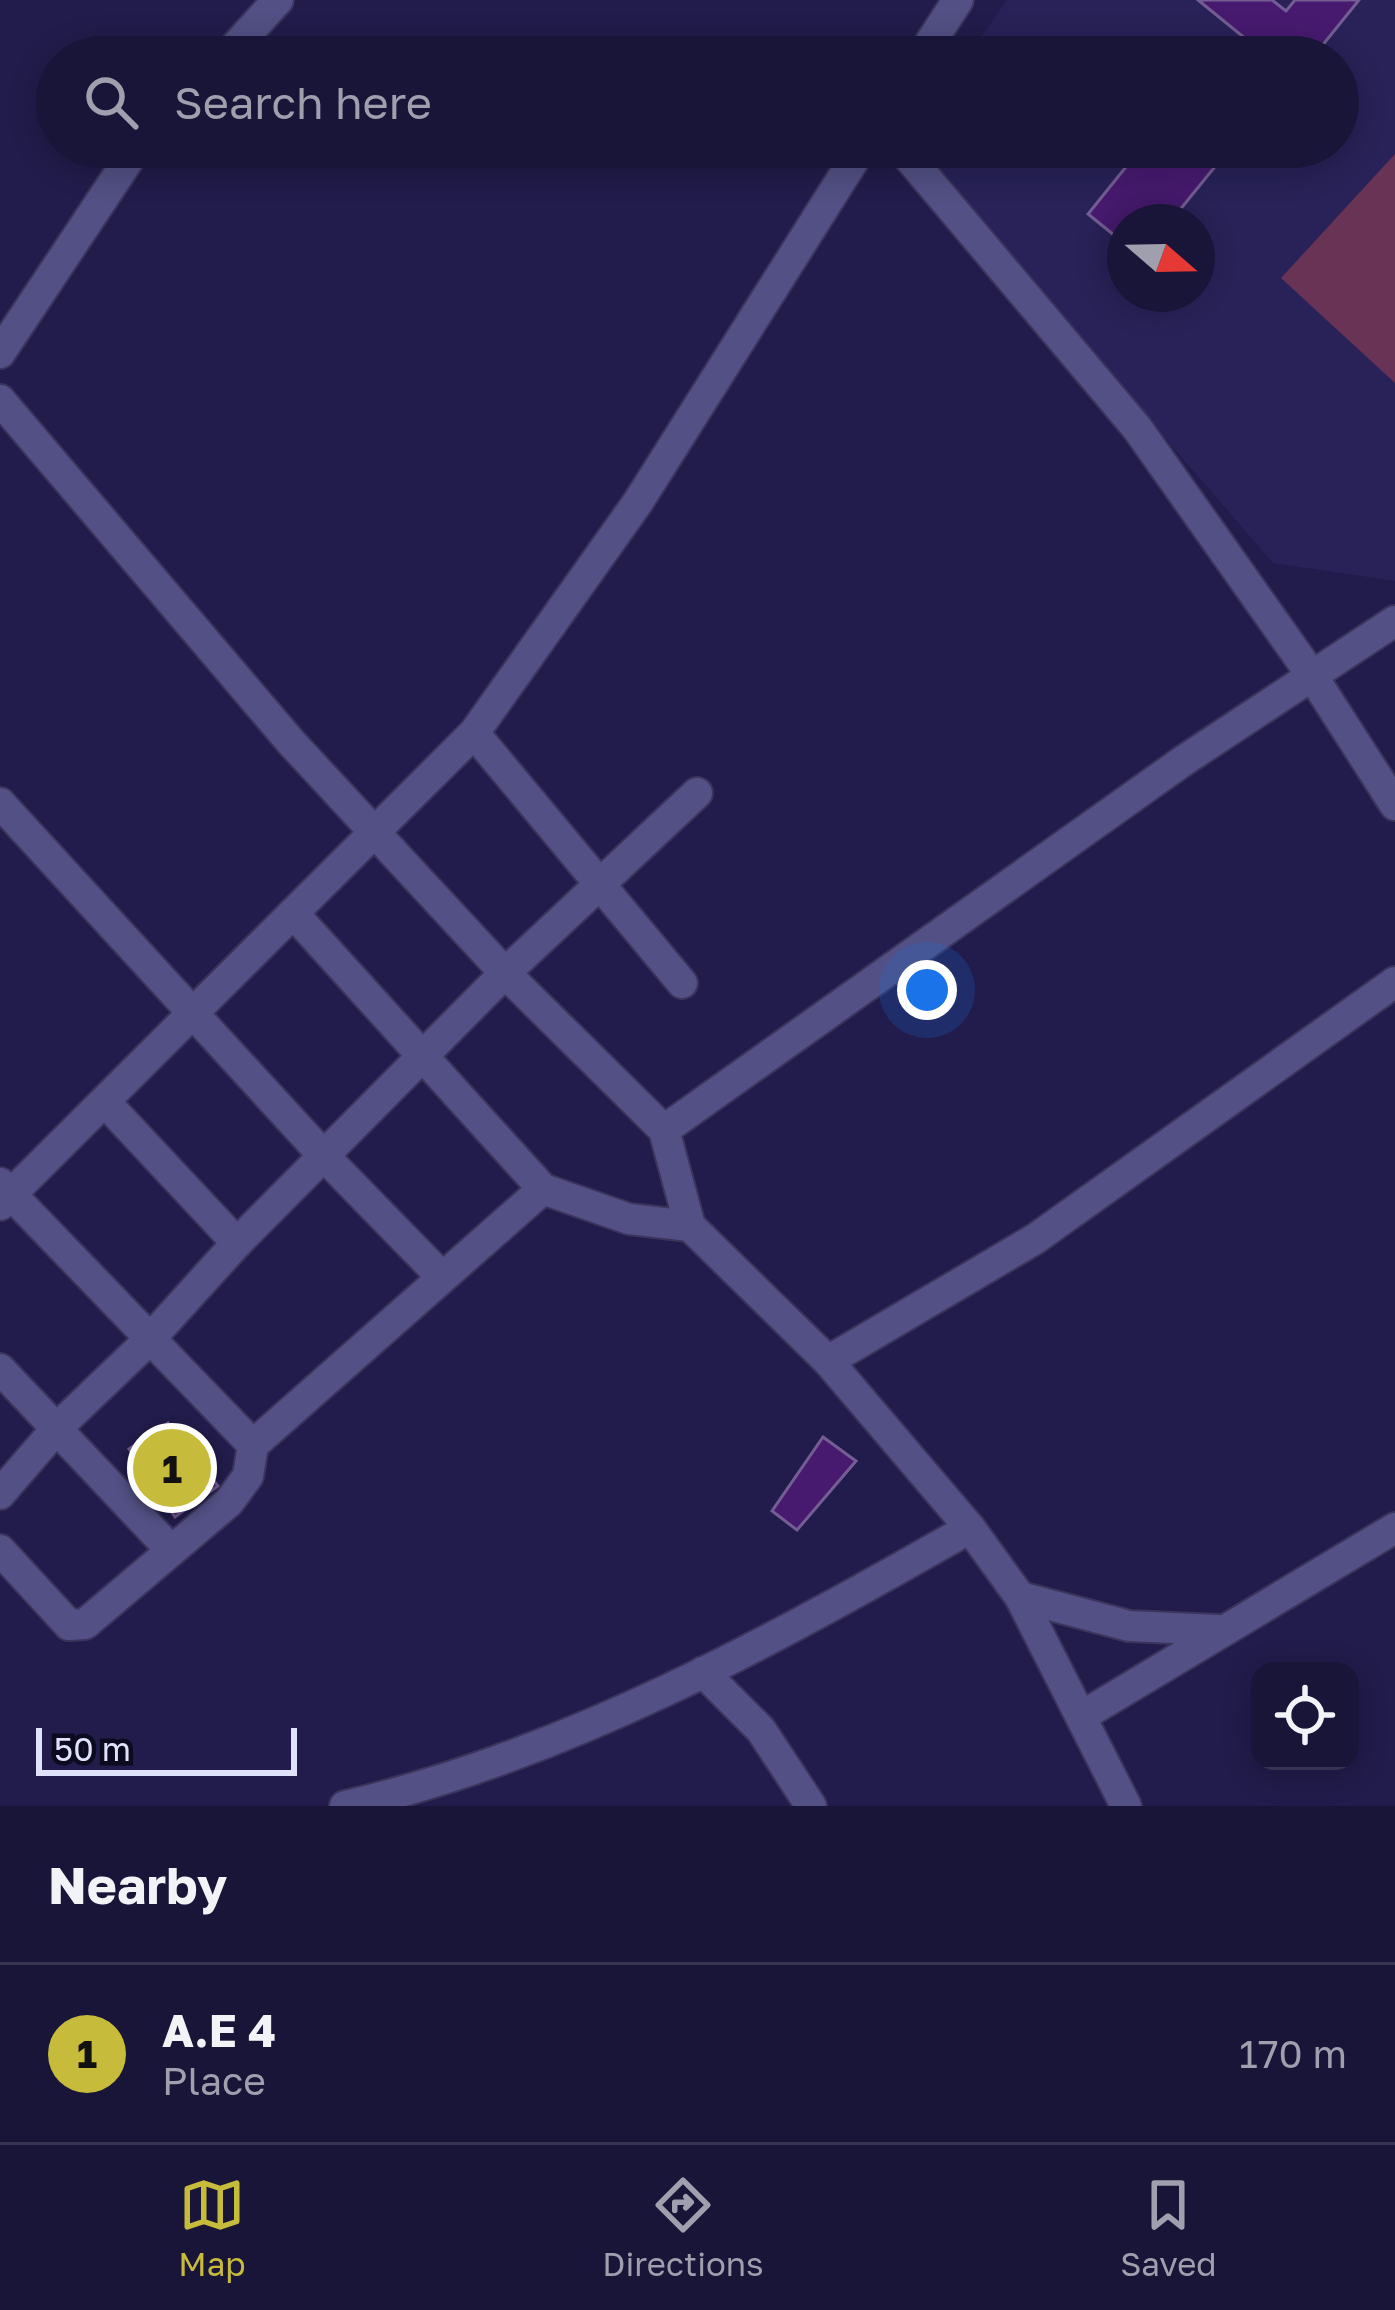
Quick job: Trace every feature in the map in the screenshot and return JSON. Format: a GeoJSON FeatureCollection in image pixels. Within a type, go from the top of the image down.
{"type":"FeatureCollection","features":[{"type":"Feature","properties":{"kind":"street"},"geometry":{"type":"LineString","coordinates":[[245,36],[278,0]]}},
{"type":"Feature","properties":{"kind":"street"},"geometry":{"type":"LineString","coordinates":[[935,36],[958,0]]}},
{"type":"Feature","properties":{"kind":"street"},"geometry":{"type":"LineString","coordinates":[[0,353],[123,168]]}},
{"type":"Feature","properties":{"kind":"street"},"geometry":{"type":"LineString","coordinates":[[253,1444],[4,1194],[106,1103],[474,733],[565,613],[849,168]]}},
{"type":"Feature","properties":{"kind":"street"},"geometry":{"type":"LineString","coordinates":[[918,168],[1137,428],[1313,677],[1395,805]]}},
{"type":"Feature","properties":{"kind":"street"},"geometry":{"type":"LineString","coordinates":[[0,400],[155,586],[375,833],[505,974],[664,1130],[690,1226],[828,1361],[970,1528],[1020,1597],[1126,1806]]}},
{"type":"Feature","properties":{"kind":"street"},"geometry":{"type":"LineString","coordinates":[[664,1130],[1165,773],[1395,621]]}},
{"type":"Feature","properties":{"kind":"street"},"geometry":{"type":"LineString","coordinates":[[474,733],[682,983]]}},
{"type":"Feature","properties":{"kind":"street"},"geometry":{"type":"LineString","coordinates":[[0,1494],[57,1428],[150,1339],[237,1243],[597,881],[697,793]]}},
{"type":"Feature","properties":{"kind":"street"},"geometry":{"type":"LineString","coordinates":[[0,803],[324,1156],[441,1276]]}},
{"type":"Feature","properties":{"kind":"street"},"geometry":{"type":"LineString","coordinates":[[293,913],[543,1189],[629,1219],[690,1226]]}},
{"type":"Feature","properties":{"kind":"street"},"geometry":{"type":"LineString","coordinates":[[828,1361],[1035,1239],[1395,982]]}},
{"type":"Feature","properties":{"kind":"street"},"geometry":{"type":"LineString","coordinates":[[106,1103],[237,1243]]}},
{"type":"Feature","properties":{"kind":"street"},"geometry":{"type":"LineString","coordinates":[[0,1550],[70,1625],[78,1626],[229,1502],[248,1476],[253,1444],[543,1189]]}},
{"type":"Feature","properties":{"kind":"street"},"geometry":{"type":"LineString","coordinates":[[0,1369],[171,1550]]}},
{"type":"Feature","properties":{"kind":"street"},"geometry":{"type":"LineString","coordinates":[[345,1806],[401,1802],[703,1672],[970,1528]]}},
{"type":"Feature","properties":{"kind":"street"},"geometry":{"type":"LineString","coordinates":[[1082,1716],[1395,1528]]}},
{"type":"Feature","properties":{"kind":"street"},"geometry":{"type":"LineString","coordinates":[[1020,1597],[1129,1625],[1228,1630]]}},
{"type":"Feature","properties":{"kind":"street"},"geometry":{"type":"LineString","coordinates":[[703,1672],[761,1730],[811,1806]]}},
{"type":"Feature","properties":{"kind":"shaded area"},"geometry":{"type":"Polygon","coordinates":[[[1007,0],[1395,0],[1395,581],[1273,563],[931,168],[1359,168],[1359,36],[982,36],[1007,0]]]}},
{"type":"Feature","properties":{"kind":"shaded area"},"geometry":{"type":"Polygon","coordinates":[[[1395,154],[1395,383],[1281,278],[1395,154]]]}},
{"type":"Feature","properties":{"kind":"building"},"geometry":{"type":"Polygon","coordinates":[[[1198,0],[1272,0],[1286,11],[1295,0],[1359,0],[1330,36],[1242,36],[1198,0]]]}},
{"type":"Feature","properties":{"kind":"building"},"geometry":{"type":"Polygon","coordinates":[[[1125,168],[1214,168],[1185,204],[1107,204],[1107,229],[1088,214],[1125,168]]]}},
{"type":"Feature","properties":{"kind":"building"},"geometry":{"type":"Polygon","coordinates":[[[168,1423],[218,1486],[175,1517],[129,1449],[168,1423]]]}},
{"type":"Feature","properties":{"kind":"building"},"geometry":{"type":"Polygon","coordinates":[[[823,1437],[856,1461],[797,1530],[772,1511],[823,1437]]]}},
{"type":"Feature","properties":{"kind":"place","name":"A.E 4"},"geometry":{"type":"Point","coordinates":[172,1468]}}]}
